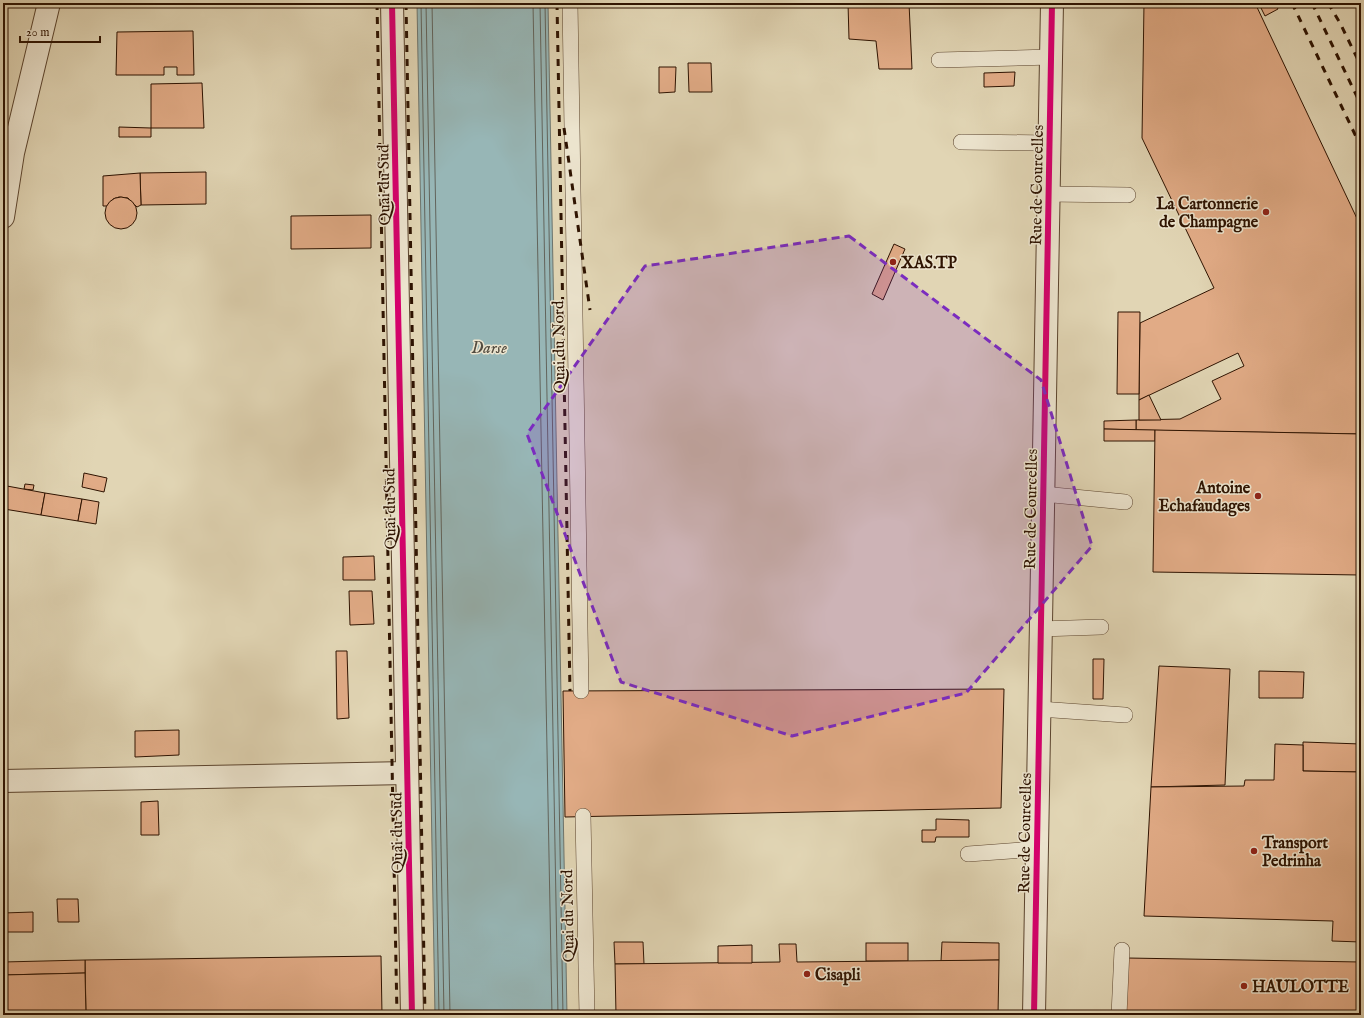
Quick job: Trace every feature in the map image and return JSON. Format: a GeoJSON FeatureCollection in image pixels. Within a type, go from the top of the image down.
{"type":"FeatureCollection","features":[{"type":"Feature","properties":{"kind":"street"},"geometry":{"type":"LineString","coordinates":[[3,217],[13,154],[49,3]]}},
{"type":"Feature","properties":{"kind":"street","name":"Quai du Sud"},"geometry":{"type":"LineString","coordinates":[[392,3],[412,1015]]}},
{"type":"Feature","properties":{"kind":"street","name":"Rue de Courcelles"},"geometry":{"type":"LineString","coordinates":[[1034,1015],[1052,3]]}},
{"type":"Feature","properties":{"kind":"street"},"geometry":{"type":"LineString","coordinates":[[3,781],[407,773]]}},
{"type":"Feature","properties":{"kind":"lane","name":"Quai du Nord"},"geometry":{"type":"LineString","coordinates":[[570,3],[581,691]]}},
{"type":"Feature","properties":{"kind":"lane"},"geometry":{"type":"LineString","coordinates":[[939,60],[1051,56]]}},
{"type":"Feature","properties":{"kind":"lane","name":"Rue de Courcelles"},"geometry":{"type":"LineString","coordinates":[[961,142],[1049,143]]}},
{"type":"Feature","properties":{"kind":"lane","name":"Rue de Courcelles"},"geometry":{"type":"LineString","coordinates":[[1048,194],[1128,195]]}},
{"type":"Feature","properties":{"kind":"lane","name":"Rue de Courcelles"},"geometry":{"type":"LineString","coordinates":[[1043,494],[1125,502]]}},
{"type":"Feature","properties":{"kind":"lane"},"geometry":{"type":"LineString","coordinates":[[1040,629],[1101,627]]}},
{"type":"Feature","properties":{"kind":"lane"},"geometry":{"type":"LineString","coordinates":[[1039,709],[1124,715]]}},
{"type":"Feature","properties":{"kind":"lane","name":"Quai du Nord"},"geometry":{"type":"LineString","coordinates":[[583,816],[587,1015]]}},
{"type":"Feature","properties":{"kind":"lane","name":"Rue de Courcelles"},"geometry":{"type":"LineString","coordinates":[[968,854],[1037,849]]}},
{"type":"Feature","properties":{"kind":"lane"},"geometry":{"type":"LineString","coordinates":[[1119,1015],[1122,950]]}},
{"type":"Feature","properties":{"kind":"highlighted area"},"geometry":{"type":"Polygon","coordinates":[[[849,236],[1041,380],[1092,546],[966,693],[792,736],[621,682],[527,434],[645,266],[849,236]]]}},
{"type":"Feature","properties":{"kind":"water","name":"Darse"},"geometry":{"type":"Polygon","coordinates":[[[417,3],[548,3],[567,1015],[435,1015],[417,3]]]}},
{"type":"Feature","properties":{"kind":"building"},"geometry":{"type":"Polygon","coordinates":[[[848,3],[909,3],[912,69],[879,69],[876,41],[849,39],[848,3]]]}},
{"type":"Feature","properties":{"kind":"building","name":"La Cartonnerie de Champagne"},"geometry":{"type":"Polygon","coordinates":[[[1144,3],[1255,3],[1361,227],[1361,434],[1136,430],[1136,420],[1180,419],[1221,399],[1212,381],[1244,366],[1238,353],[1139,400],[1140,323],[1214,288],[1142,138],[1144,3]]]}},
{"type":"Feature","properties":{"kind":"building"},"geometry":{"type":"Polygon","coordinates":[[[1264,3],[1275,3],[1278,9],[1265,16],[1260,6],[1264,3]]]}},
{"type":"Feature","properties":{"kind":"building"},"geometry":{"type":"Polygon","coordinates":[[[193,31],[194,75],[177,75],[177,67],[164,67],[164,75],[116,75],[117,32],[193,31]]]}},
{"type":"Feature","properties":{"kind":"building"},"geometry":{"type":"Polygon","coordinates":[[[688,63],[711,63],[712,92],[689,92],[688,63]]]}},
{"type":"Feature","properties":{"kind":"building"},"geometry":{"type":"Polygon","coordinates":[[[659,67],[676,67],[675,92],[659,93],[659,67]]]}},
{"type":"Feature","properties":{"kind":"building"},"geometry":{"type":"Polygon","coordinates":[[[1015,72],[1014,86],[984,87],[984,73],[1015,72]]]}},
{"type":"Feature","properties":{"kind":"building"},"geometry":{"type":"Polygon","coordinates":[[[202,83],[204,128],[151,128],[151,84],[202,83]]]}},
{"type":"Feature","properties":{"kind":"building"},"geometry":{"type":"Polygon","coordinates":[[[119,127],[151,128],[151,137],[119,137],[119,127]]]}},
{"type":"Feature","properties":{"kind":"building"},"geometry":{"type":"Polygon","coordinates":[[[206,172],[206,204],[141,205],[140,173],[206,172]]]}},
{"type":"Feature","properties":{"kind":"building"},"geometry":{"type":"Polygon","coordinates":[[[140,173],[141,205],[137,207],[128,198],[119,197],[113,199],[107,206],[103,206],[103,176],[140,173]]]}},
{"type":"Feature","properties":{"kind":"building"},"geometry":{"type":"Polygon","coordinates":[[[118,197],[124,197],[133,201],[137,213],[133,225],[124,229],[118,229],[109,225],[105,216],[105,210],[109,201],[118,197]]]}},
{"type":"Feature","properties":{"kind":"building"},"geometry":{"type":"Polygon","coordinates":[[[371,215],[371,248],[291,249],[291,216],[371,215]]]}},
{"type":"Feature","properties":{"kind":"building","name":"XAS.TP"},"geometry":{"type":"Polygon","coordinates":[[[894,244],[905,249],[883,300],[872,294],[894,244]]]}},
{"type":"Feature","properties":{"kind":"building"},"geometry":{"type":"Polygon","coordinates":[[[1118,312],[1140,312],[1139,394],[1117,394],[1118,312]]]}},
{"type":"Feature","properties":{"kind":"building"},"geometry":{"type":"Polygon","coordinates":[[[1149,395],[1161,420],[1139,420],[1139,400],[1149,395]]]}},
{"type":"Feature","properties":{"kind":"building"},"geometry":{"type":"Polygon","coordinates":[[[1136,420],[1136,430],[1104,429],[1104,421],[1136,420]]]}},
{"type":"Feature","properties":{"kind":"building"},"geometry":{"type":"Polygon","coordinates":[[[1104,429],[1155,430],[1155,441],[1104,441],[1104,429]]]}},
{"type":"Feature","properties":{"kind":"building","name":"Antoine Echafaudages"},"geometry":{"type":"Polygon","coordinates":[[[1155,430],[1361,434],[1361,575],[1153,572],[1155,430]]]}},
{"type":"Feature","properties":{"kind":"building"},"geometry":{"type":"Polygon","coordinates":[[[84,473],[107,478],[104,492],[82,487],[84,473]]]}},
{"type":"Feature","properties":{"kind":"building"},"geometry":{"type":"Polygon","coordinates":[[[25,484],[34,485],[33,490],[24,489],[25,484]]]}},
{"type":"Feature","properties":{"kind":"building"},"geometry":{"type":"Polygon","coordinates":[[[7,486],[45,493],[41,515],[4,509],[7,486]]]}},
{"type":"Feature","properties":{"kind":"building"},"geometry":{"type":"Polygon","coordinates":[[[45,493],[82,499],[78,521],[41,515],[45,493]]]}},
{"type":"Feature","properties":{"kind":"building"},"geometry":{"type":"Polygon","coordinates":[[[82,499],[99,502],[96,524],[78,521],[82,499]]]}},
{"type":"Feature","properties":{"kind":"building"},"geometry":{"type":"Polygon","coordinates":[[[374,556],[375,580],[343,580],[343,557],[374,556]]]}},
{"type":"Feature","properties":{"kind":"building"},"geometry":{"type":"Polygon","coordinates":[[[349,591],[372,591],[374,624],[350,625],[349,591]]]}},
{"type":"Feature","properties":{"kind":"building"},"geometry":{"type":"Polygon","coordinates":[[[336,651],[347,651],[349,718],[337,719],[336,651]]]}},
{"type":"Feature","properties":{"kind":"building"},"geometry":{"type":"Polygon","coordinates":[[[1093,659],[1104,659],[1103,699],[1093,699],[1093,659]]]}},
{"type":"Feature","properties":{"kind":"building"},"geometry":{"type":"Polygon","coordinates":[[[1159,666],[1230,669],[1225,785],[1151,787],[1159,666]]]}},
{"type":"Feature","properties":{"kind":"building"},"geometry":{"type":"Polygon","coordinates":[[[1259,671],[1304,672],[1303,698],[1259,698],[1259,671]]]}},
{"type":"Feature","properties":{"kind":"building"},"geometry":{"type":"Polygon","coordinates":[[[1004,689],[1001,808],[565,817],[563,691],[1004,689]]]}},
{"type":"Feature","properties":{"kind":"building"},"geometry":{"type":"Polygon","coordinates":[[[179,730],[179,755],[135,757],[135,731],[179,730]]]}},
{"type":"Feature","properties":{"kind":"building"},"geometry":{"type":"Polygon","coordinates":[[[1303,742],[1361,744],[1361,772],[1303,771],[1303,742]]]}},
{"type":"Feature","properties":{"kind":"building","name":"Transport Pedrinha"},"geometry":{"type":"Polygon","coordinates":[[[1275,744],[1303,745],[1303,771],[1361,772],[1361,942],[1332,941],[1333,921],[1144,916],[1151,787],[1244,786],[1245,780],[1274,780],[1275,744]]]}},
{"type":"Feature","properties":{"kind":"building"},"geometry":{"type":"Polygon","coordinates":[[[158,801],[159,835],[141,835],[141,802],[158,801]]]}},
{"type":"Feature","properties":{"kind":"building"},"geometry":{"type":"Polygon","coordinates":[[[936,819],[969,820],[969,837],[936,837],[935,842],[922,842],[922,830],[936,830],[936,819]]]}},
{"type":"Feature","properties":{"kind":"building"},"geometry":{"type":"Polygon","coordinates":[[[57,899],[78,899],[79,922],[58,922],[57,899]]]}},
{"type":"Feature","properties":{"kind":"building"},"geometry":{"type":"Polygon","coordinates":[[[33,912],[33,932],[3,932],[3,913],[33,912]]]}},
{"type":"Feature","properties":{"kind":"building"},"geometry":{"type":"Polygon","coordinates":[[[614,942],[643,942],[644,964],[615,964],[614,942]]]}},
{"type":"Feature","properties":{"kind":"building"},"geometry":{"type":"Polygon","coordinates":[[[942,942],[999,943],[999,960],[941,961],[942,942]]]}},
{"type":"Feature","properties":{"kind":"building"},"geometry":{"type":"Polygon","coordinates":[[[866,943],[908,943],[908,961],[866,961],[866,943]]]}},
{"type":"Feature","properties":{"kind":"building","name":"Cisapli"},"geometry":{"type":"Polygon","coordinates":[[[779,944],[796,944],[797,962],[999,960],[998,1015],[616,1015],[615,964],[780,962],[779,944]]]}},
{"type":"Feature","properties":{"kind":"building"},"geometry":{"type":"Polygon","coordinates":[[[752,945],[752,963],[718,963],[718,946],[752,945]]]}},
{"type":"Feature","properties":{"kind":"building"},"geometry":{"type":"Polygon","coordinates":[[[381,956],[382,1015],[86,1015],[85,960],[381,956]]]}},
{"type":"Feature","properties":{"kind":"building","name":"HAULOTTE"},"geometry":{"type":"Polygon","coordinates":[[[1127,958],[1361,962],[1361,1015],[1126,1015],[1127,958]]]}},
{"type":"Feature","properties":{"kind":"building"},"geometry":{"type":"Polygon","coordinates":[[[85,960],[85,973],[3,975],[3,962],[85,960]]]}},
{"type":"Feature","properties":{"kind":"building"},"geometry":{"type":"Polygon","coordinates":[[[85,973],[86,1015],[3,1015],[3,975],[85,973]]]}},
{"type":"Feature","properties":{"kind":"railway"},"geometry":{"type":"LineString","coordinates":[[377,3],[397,1015]]}},
{"type":"Feature","properties":{"kind":"railway"},"geometry":{"type":"LineString","coordinates":[[406,3],[425,1015]]}},
{"type":"Feature","properties":{"kind":"railway"},"geometry":{"type":"LineString","coordinates":[[557,3],[570,691]]}},
{"type":"Feature","properties":{"kind":"railway"},"geometry":{"type":"LineString","coordinates":[[1292,3],[1361,147]]}},
{"type":"Feature","properties":{"kind":"railway"},"geometry":{"type":"LineString","coordinates":[[1312,3],[1361,105]]}},
{"type":"Feature","properties":{"kind":"railway"},"geometry":{"type":"LineString","coordinates":[[1328,3],[1340,23],[1361,66]]}},
{"type":"Feature","properties":{"kind":"railway"},"geometry":{"type":"LineString","coordinates":[[564,128],[590,310]]}},
{"type":"Feature","properties":{"kind":"cycle path"},"geometry":{"type":"LineString","coordinates":[[392,3],[412,1015]]}},
{"type":"Feature","properties":{"kind":"cycle path"},"geometry":{"type":"LineString","coordinates":[[1034,1015],[1052,3]]}},
{"type":"Feature","properties":{"kind":"place","name":"La Cartonnerie de Champagne"},"geometry":{"type":"Point","coordinates":[1266,212]}},
{"type":"Feature","properties":{"kind":"place","name":"XAS.TP"},"geometry":{"type":"Point","coordinates":[893,262]}},
{"type":"Feature","properties":{"kind":"place","name":"Antoine Echafaudages"},"geometry":{"type":"Point","coordinates":[1258,496]}},
{"type":"Feature","properties":{"kind":"place","name":"Transport Pedrinha"},"geometry":{"type":"Point","coordinates":[1254,851]}},
{"type":"Feature","properties":{"kind":"place","name":"Cisapli"},"geometry":{"type":"Point","coordinates":[807,974]}},
{"type":"Feature","properties":{"kind":"place","name":"HAULOTTE"},"geometry":{"type":"Point","coordinates":[1244,986]}}]}
